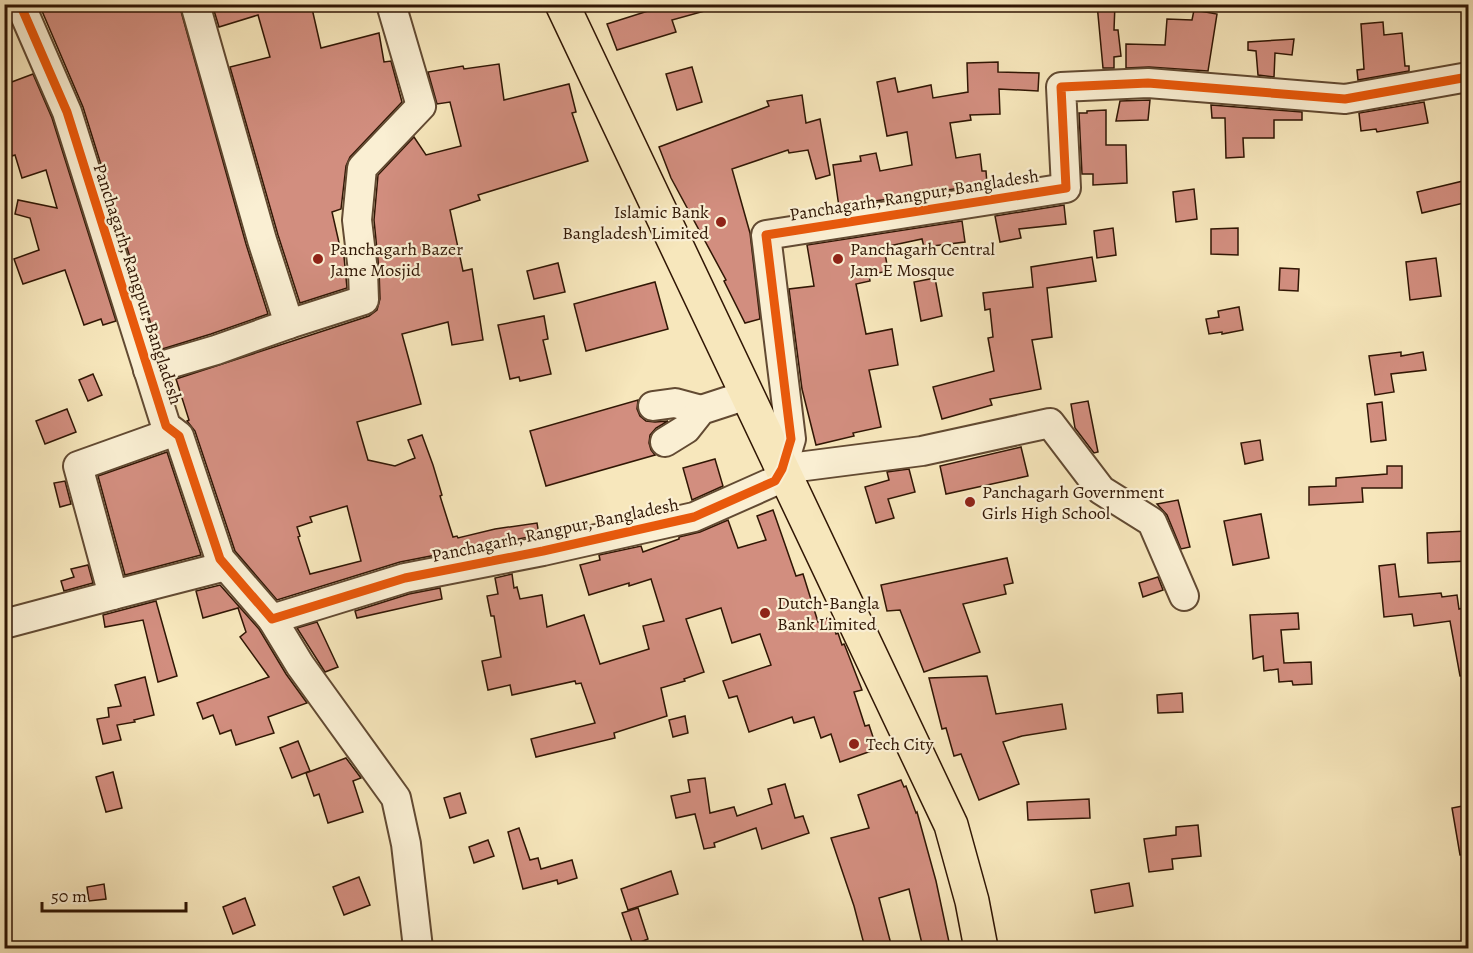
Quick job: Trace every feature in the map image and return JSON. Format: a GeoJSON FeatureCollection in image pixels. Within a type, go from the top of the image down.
{"type":"FeatureCollection","features":[{"type":"Feature","properties":{"kind":"highway"},"geometry":{"type":"LineString","coordinates":[[562,4],[951,825],[972,901],[981,948]]}},
{"type":"Feature","properties":{"kind":"street","name":"Panchagarh, Rangpur, Bangladesh"},"geometry":{"type":"LineString","coordinates":[[20,4],[67,112],[166,426],[179,436],[220,560],[272,619],[300,665],[396,798],[406,843],[418,948]]}},
{"type":"Feature","properties":{"kind":"street"},"geometry":{"type":"LineString","coordinates":[[195,4],[262,240],[289,324]]}},
{"type":"Feature","properties":{"kind":"street","name":"Panchagarh, Rangpur, Bangladesh"},"geometry":{"type":"LineString","coordinates":[[148,370],[216,351],[364,300],[357,220],[362,168],[421,106],[391,4]]}},
{"type":"Feature","properties":{"kind":"street","name":"Panchagarh, Rangpur, Bangladesh"},"geometry":{"type":"LineString","coordinates":[[272,619],[405,578],[577,544],[694,517],[775,481],[782,469],[790,439],[766,235],[1066,188],[1061,87],[1148,83],[1345,99],[1468,77]]}},
{"type":"Feature","properties":{"kind":"street"},"geometry":{"type":"LineString","coordinates":[[653,406],[675,403],[701,410],[747,395]]}},
{"type":"Feature","properties":{"kind":"street"},"geometry":{"type":"LineString","coordinates":[[665,442],[686,429],[701,410]]}},
{"type":"Feature","properties":{"kind":"street"},"geometry":{"type":"LineString","coordinates":[[782,469],[922,451],[1050,423],[1101,490],[1152,522],[1184,596]]}},
{"type":"Feature","properties":{"kind":"street","name":"Panchagarh, Rangpur, Bangladesh"},"geometry":{"type":"LineString","coordinates":[[113,595],[78,466],[173,432]]}},
{"type":"Feature","properties":{"kind":"street"},"geometry":{"type":"LineString","coordinates":[[4,624],[226,566]]}},
{"type":"Feature","properties":{"kind":"building"},"geometry":{"type":"Polygon","coordinates":[[[39,4],[179,4],[246,244],[268,314],[159,350],[83,107],[39,4]]]}},
{"type":"Feature","properties":{"kind":"building"},"geometry":{"type":"Polygon","coordinates":[[[212,4],[311,4],[321,48],[379,33],[384,62],[391,61],[402,102],[350,157],[346,166],[341,209],[332,212],[340,247],[343,246],[347,288],[300,303],[230,67],[270,57],[258,15],[219,27],[212,4]]]}},
{"type":"Feature","properties":{"kind":"building"},"geometry":{"type":"Polygon","coordinates":[[[670,4],[712,4],[712,9],[672,20],[676,32],[617,50],[607,24],[670,4]]]}},
{"type":"Feature","properties":{"kind":"building"},"geometry":{"type":"Polygon","coordinates":[[[1097,4],[1115,4],[1114,30],[1118,30],[1121,56],[1114,57],[1114,68],[1103,68],[1097,4]]]}},
{"type":"Feature","properties":{"kind":"building"},"geometry":{"type":"Polygon","coordinates":[[[1194,10],[1217,14],[1208,71],[1149,67],[1126,68],[1126,44],[1165,45],[1167,19],[1192,20],[1194,10]]]}},
{"type":"Feature","properties":{"kind":"building"},"geometry":{"type":"Polygon","coordinates":[[[1383,22],[1384,35],[1402,33],[1405,66],[1409,66],[1409,71],[1358,80],[1357,70],[1364,69],[1361,24],[1383,22]]]}},
{"type":"Feature","properties":{"kind":"building"},"geometry":{"type":"Polygon","coordinates":[[[1294,39],[1292,55],[1275,53],[1274,77],[1258,75],[1256,51],[1248,50],[1248,42],[1294,39]]]}},
{"type":"Feature","properties":{"kind":"building"},"geometry":{"type":"Polygon","coordinates":[[[998,62],[998,72],[1039,73],[1038,91],[999,89],[1000,114],[970,115],[971,120],[950,123],[956,158],[980,154],[982,171],[986,171],[987,184],[839,206],[833,165],[861,161],[860,156],[876,153],[880,171],[912,165],[907,132],[887,136],[877,82],[895,78],[898,92],[931,85],[933,98],[968,92],[967,63],[998,62]]]}},
{"type":"Feature","properties":{"kind":"building"},"geometry":{"type":"Polygon","coordinates":[[[499,64],[504,100],[569,84],[576,112],[572,113],[588,161],[478,195],[480,200],[450,210],[463,271],[472,269],[483,340],[452,345],[448,322],[402,334],[421,404],[357,422],[368,460],[395,466],[415,458],[408,440],[422,435],[433,465],[453,537],[458,538],[495,529],[537,523],[539,535],[400,562],[277,600],[235,551],[195,431],[187,421],[189,420],[176,379],[369,316],[377,310],[380,299],[374,220],[378,175],[414,137],[426,155],[461,146],[450,102],[437,104],[428,72],[463,66],[464,69],[499,64]],[[347,506],[310,517],[312,522],[297,527],[310,574],[361,561],[347,506]]]}},
{"type":"Feature","properties":{"kind":"building"},"geometry":{"type":"Polygon","coordinates":[[[692,67],[702,102],[677,110],[666,74],[692,67]]]}},
{"type":"Feature","properties":{"kind":"building"},"geometry":{"type":"Polygon","coordinates":[[[33,74],[52,118],[116,321],[103,325],[101,319],[84,325],[65,270],[23,284],[14,259],[39,250],[30,218],[15,214],[18,200],[57,208],[46,170],[22,178],[4,131],[4,91],[11,89],[9,83],[33,74]]]}},
{"type":"Feature","properties":{"kind":"building"},"geometry":{"type":"Polygon","coordinates":[[[802,95],[806,123],[820,119],[830,175],[816,179],[808,150],[789,153],[788,150],[732,169],[750,233],[760,319],[745,323],[724,281],[726,280],[671,178],[659,147],[769,106],[767,101],[802,95]]]}},
{"type":"Feature","properties":{"kind":"building"},"geometry":{"type":"Polygon","coordinates":[[[1150,100],[1148,120],[1116,121],[1120,101],[1150,100]]]}},
{"type":"Feature","properties":{"kind":"building"},"geometry":{"type":"Polygon","coordinates":[[[1424,102],[1428,123],[1377,132],[1376,129],[1361,131],[1359,113],[1424,102]]]}},
{"type":"Feature","properties":{"kind":"building"},"geometry":{"type":"Polygon","coordinates":[[[1211,105],[1302,112],[1302,120],[1274,120],[1274,138],[1243,138],[1244,157],[1226,158],[1225,118],[1212,118],[1211,105]]]}},
{"type":"Feature","properties":{"kind":"building"},"geometry":{"type":"Polygon","coordinates":[[[1106,110],[1106,145],[1126,145],[1127,183],[1093,185],[1093,174],[1082,174],[1079,113],[1106,110]]]}},
{"type":"Feature","properties":{"kind":"building"},"geometry":{"type":"Polygon","coordinates":[[[1463,181],[1468,202],[1422,213],[1417,192],[1463,181]]]}},
{"type":"Feature","properties":{"kind":"building"},"geometry":{"type":"Polygon","coordinates":[[[1194,189],[1197,219],[1176,222],[1173,192],[1194,189]]]}},
{"type":"Feature","properties":{"kind":"building"},"geometry":{"type":"Polygon","coordinates":[[[1064,205],[1066,224],[1019,229],[1021,238],[1000,242],[995,216],[1064,205]]]}},
{"type":"Feature","properties":{"kind":"building"},"geometry":{"type":"Polygon","coordinates":[[[962,221],[965,242],[924,247],[922,239],[884,247],[888,271],[869,275],[870,281],[856,284],[866,334],[892,329],[898,365],[869,370],[881,427],[816,445],[802,389],[789,289],[814,286],[807,245],[962,221]]]}},
{"type":"Feature","properties":{"kind":"building"},"geometry":{"type":"Polygon","coordinates":[[[1113,228],[1116,255],[1097,258],[1094,231],[1113,228]]]}},
{"type":"Feature","properties":{"kind":"building"},"geometry":{"type":"Polygon","coordinates":[[[1238,228],[1238,255],[1211,254],[1211,229],[1238,228]]]}},
{"type":"Feature","properties":{"kind":"building"},"geometry":{"type":"Polygon","coordinates":[[[1092,257],[1096,281],[1047,288],[1052,337],[1032,340],[1041,389],[990,399],[992,405],[942,419],[933,387],[994,371],[988,338],[993,337],[990,309],[985,310],[983,293],[1033,287],[1031,267],[1092,257]]]}},
{"type":"Feature","properties":{"kind":"building"},"geometry":{"type":"Polygon","coordinates":[[[1436,258],[1441,296],[1410,300],[1406,262],[1436,258]]]}},
{"type":"Feature","properties":{"kind":"building"},"geometry":{"type":"Polygon","coordinates":[[[558,263],[565,292],[534,299],[527,271],[558,263]]]}},
{"type":"Feature","properties":{"kind":"building"},"geometry":{"type":"Polygon","coordinates":[[[1280,268],[1299,269],[1298,291],[1279,290],[1280,268]]]}},
{"type":"Feature","properties":{"kind":"building"},"geometry":{"type":"Polygon","coordinates":[[[935,278],[942,316],[921,321],[914,282],[935,278]]]}},
{"type":"Feature","properties":{"kind":"building"},"geometry":{"type":"Polygon","coordinates":[[[655,282],[668,329],[586,351],[574,304],[655,282]]]}},
{"type":"Feature","properties":{"kind":"building"},"geometry":{"type":"Polygon","coordinates":[[[1239,307],[1243,330],[1209,334],[1206,319],[1219,317],[1218,311],[1239,307]]]}},
{"type":"Feature","properties":{"kind":"building"},"geometry":{"type":"Polygon","coordinates":[[[544,316],[548,339],[543,340],[551,374],[520,381],[519,377],[510,379],[498,325],[544,316]]]}},
{"type":"Feature","properties":{"kind":"building"},"geometry":{"type":"Polygon","coordinates":[[[1401,352],[1401,356],[1423,352],[1426,370],[1391,374],[1394,392],[1375,395],[1369,356],[1401,352]]]}},
{"type":"Feature","properties":{"kind":"building"},"geometry":{"type":"Polygon","coordinates":[[[93,374],[102,395],[88,401],[79,380],[93,374]]]}},
{"type":"Feature","properties":{"kind":"building"},"geometry":{"type":"Polygon","coordinates":[[[638,400],[637,409],[646,421],[668,421],[656,428],[650,435],[649,443],[655,455],[546,486],[530,431],[638,400]]]}},
{"type":"Feature","properties":{"kind":"building"},"geometry":{"type":"Polygon","coordinates":[[[1088,401],[1098,452],[1094,453],[1075,428],[1071,404],[1088,401]]]}},
{"type":"Feature","properties":{"kind":"building"},"geometry":{"type":"Polygon","coordinates":[[[1382,402],[1386,440],[1371,442],[1367,404],[1382,402]]]}},
{"type":"Feature","properties":{"kind":"building"},"geometry":{"type":"Polygon","coordinates":[[[67,409],[76,432],[45,444],[36,421],[67,409]]]}},
{"type":"Feature","properties":{"kind":"building"},"geometry":{"type":"Polygon","coordinates":[[[1260,440],[1263,460],[1245,464],[1241,443],[1260,440]]]}},
{"type":"Feature","properties":{"kind":"building"},"geometry":{"type":"Polygon","coordinates":[[[1021,447],[1028,476],[946,494],[940,466],[1021,447]]]}},
{"type":"Feature","properties":{"kind":"building"},"geometry":{"type":"Polygon","coordinates":[[[167,452],[201,555],[125,575],[98,476],[167,452]]]}},
{"type":"Feature","properties":{"kind":"building"},"geometry":{"type":"Polygon","coordinates":[[[715,459],[723,486],[692,500],[683,468],[715,459]]]}},
{"type":"Feature","properties":{"kind":"building"},"geometry":{"type":"Polygon","coordinates":[[[1387,466],[1402,466],[1402,488],[1362,488],[1363,502],[1309,505],[1309,487],[1336,486],[1336,478],[1387,474],[1387,466]]]}},
{"type":"Feature","properties":{"kind":"building"},"geometry":{"type":"Polygon","coordinates":[[[909,469],[915,492],[888,499],[894,518],[876,523],[865,487],[889,480],[887,472],[909,469]]]}},
{"type":"Feature","properties":{"kind":"building"},"geometry":{"type":"Polygon","coordinates":[[[65,481],[71,504],[60,507],[54,483],[65,481]]]}},
{"type":"Feature","properties":{"kind":"building"},"geometry":{"type":"Polygon","coordinates":[[[1178,500],[1190,547],[1181,549],[1167,515],[1157,504],[1178,500]]]}},
{"type":"Feature","properties":{"kind":"building"},"geometry":{"type":"Polygon","coordinates":[[[773,510],[796,576],[803,574],[818,622],[830,617],[836,634],[838,633],[842,645],[845,646],[862,690],[854,692],[865,726],[869,725],[877,749],[840,762],[831,734],[821,738],[814,717],[794,723],[792,717],[749,732],[737,696],[729,698],[723,681],[771,665],[760,634],[732,643],[721,608],[686,619],[704,672],[684,679],[685,681],[661,688],[667,716],[614,733],[615,738],[536,757],[531,739],[595,723],[581,683],[576,684],[575,681],[512,695],[510,685],[488,690],[482,661],[501,657],[494,616],[491,616],[487,596],[498,594],[495,578],[512,574],[514,588],[517,587],[520,599],[542,595],[547,627],[584,615],[600,664],[649,649],[643,626],[664,621],[651,579],[589,595],[580,565],[600,560],[599,555],[641,546],[643,552],[728,520],[738,548],[766,540],[757,516],[773,510]]]}},
{"type":"Feature","properties":{"kind":"building"},"geometry":{"type":"Polygon","coordinates":[[[1261,514],[1269,558],[1233,565],[1224,521],[1261,514]]]}},
{"type":"Feature","properties":{"kind":"building"},"geometry":{"type":"Polygon","coordinates":[[[1467,531],[1468,561],[1428,563],[1427,533],[1467,531]]]}},
{"type":"Feature","properties":{"kind":"building"},"geometry":{"type":"Polygon","coordinates":[[[1007,558],[1013,583],[1004,585],[1006,594],[963,604],[980,652],[924,672],[900,610],[887,611],[881,585],[1007,558]]]}},
{"type":"Feature","properties":{"kind":"building"},"geometry":{"type":"Polygon","coordinates":[[[1395,564],[1399,597],[1441,593],[1442,597],[1457,595],[1459,609],[1468,607],[1468,675],[1460,676],[1450,621],[1414,626],[1412,614],[1384,617],[1379,566],[1395,564]]]}},
{"type":"Feature","properties":{"kind":"building"},"geometry":{"type":"Polygon","coordinates":[[[88,565],[93,583],[64,591],[61,581],[74,577],[71,569],[88,565]]]}},
{"type":"Feature","properties":{"kind":"building"},"geometry":{"type":"Polygon","coordinates":[[[1158,577],[1163,590],[1143,597],[1139,583],[1158,577]]]}},
{"type":"Feature","properties":{"kind":"building"},"geometry":{"type":"Polygon","coordinates":[[[220,585],[259,629],[286,674],[307,703],[268,717],[274,733],[236,745],[231,730],[220,734],[213,715],[203,719],[197,703],[269,677],[240,637],[246,632],[238,608],[203,618],[196,591],[220,585]]]}},
{"type":"Feature","properties":{"kind":"building"},"geometry":{"type":"Polygon","coordinates":[[[440,588],[442,599],[357,618],[355,611],[409,594],[440,588]]]}},
{"type":"Feature","properties":{"kind":"building"},"geometry":{"type":"Polygon","coordinates":[[[156,601],[177,676],[158,682],[143,620],[105,627],[103,615],[156,601]]]}},
{"type":"Feature","properties":{"kind":"building"},"geometry":{"type":"Polygon","coordinates":[[[1298,613],[1299,629],[1281,630],[1284,663],[1311,662],[1312,684],[1293,685],[1292,681],[1279,682],[1278,669],[1264,671],[1263,656],[1253,659],[1250,615],[1298,613]]]}},
{"type":"Feature","properties":{"kind":"building"},"geometry":{"type":"Polygon","coordinates":[[[317,622],[338,667],[325,672],[297,628],[317,622]]]}},
{"type":"Feature","properties":{"kind":"building"},"geometry":{"type":"Polygon","coordinates":[[[987,676],[996,714],[1062,704],[1066,729],[1022,736],[1003,742],[1019,784],[979,800],[961,754],[954,756],[946,728],[942,729],[929,678],[987,676]]]}},
{"type":"Feature","properties":{"kind":"building"},"geometry":{"type":"Polygon","coordinates":[[[145,677],[154,715],[134,720],[135,722],[117,725],[121,740],[103,744],[97,719],[109,717],[108,708],[121,706],[115,685],[145,677]]]}},
{"type":"Feature","properties":{"kind":"building"},"geometry":{"type":"Polygon","coordinates":[[[1182,693],[1183,712],[1158,713],[1157,695],[1182,693]]]}},
{"type":"Feature","properties":{"kind":"building"},"geometry":{"type":"Polygon","coordinates":[[[685,716],[688,733],[673,737],[669,720],[685,716]]]}},
{"type":"Feature","properties":{"kind":"building"},"geometry":{"type":"Polygon","coordinates":[[[298,741],[310,771],[292,778],[280,748],[298,741]]]}},
{"type":"Feature","properties":{"kind":"building"},"geometry":{"type":"Polygon","coordinates":[[[346,758],[361,778],[353,781],[363,812],[328,823],[319,794],[314,796],[306,773],[346,758]]]}},
{"type":"Feature","properties":{"kind":"building"},"geometry":{"type":"Polygon","coordinates":[[[113,772],[122,808],[106,812],[96,777],[113,772]]]}},
{"type":"Feature","properties":{"kind":"building"},"geometry":{"type":"Polygon","coordinates":[[[705,778],[710,813],[734,807],[737,816],[772,804],[768,789],[785,784],[795,818],[803,816],[809,833],[762,849],[756,828],[714,843],[715,847],[704,849],[695,814],[676,818],[671,796],[690,792],[688,780],[705,778]]]}},
{"type":"Feature","properties":{"kind":"building"},"geometry":{"type":"Polygon","coordinates":[[[901,780],[917,812],[936,881],[949,942],[923,948],[909,889],[879,898],[892,948],[865,948],[854,906],[831,838],[869,828],[858,795],[901,780]]]}},
{"type":"Feature","properties":{"kind":"building"},"geometry":{"type":"Polygon","coordinates":[[[460,793],[466,813],[450,818],[444,798],[460,793]]]}},
{"type":"Feature","properties":{"kind":"building"},"geometry":{"type":"Polygon","coordinates":[[[1089,799],[1090,818],[1028,820],[1027,802],[1089,799]]]}},
{"type":"Feature","properties":{"kind":"building"},"geometry":{"type":"Polygon","coordinates":[[[1468,805],[1468,854],[1460,855],[1452,808],[1468,805]]]}},
{"type":"Feature","properties":{"kind":"building"},"geometry":{"type":"Polygon","coordinates":[[[1198,825],[1201,856],[1172,859],[1173,869],[1149,872],[1144,839],[1176,835],[1176,827],[1198,825]]]}},
{"type":"Feature","properties":{"kind":"building"},"geometry":{"type":"Polygon","coordinates":[[[519,828],[530,860],[538,858],[541,869],[572,860],[577,878],[558,884],[557,880],[523,889],[508,832],[519,828]]]}},
{"type":"Feature","properties":{"kind":"building"},"geometry":{"type":"Polygon","coordinates":[[[488,840],[494,856],[474,863],[469,847],[488,840]]]}},
{"type":"Feature","properties":{"kind":"building"},"geometry":{"type":"Polygon","coordinates":[[[671,871],[678,894],[628,910],[621,889],[671,871]]]}},
{"type":"Feature","properties":{"kind":"building"},"geometry":{"type":"Polygon","coordinates":[[[359,877],[370,905],[344,915],[333,887],[359,877]]]}},
{"type":"Feature","properties":{"kind":"building"},"geometry":{"type":"Polygon","coordinates":[[[1129,883],[1133,906],[1095,913],[1091,890],[1129,883]]]}},
{"type":"Feature","properties":{"kind":"building"},"geometry":{"type":"Polygon","coordinates":[[[104,884],[106,899],[89,901],[87,887],[104,884]]]}},
{"type":"Feature","properties":{"kind":"building"},"geometry":{"type":"Polygon","coordinates":[[[245,898],[255,925],[233,934],[223,907],[245,898]]]}},
{"type":"Feature","properties":{"kind":"building"},"geometry":{"type":"Polygon","coordinates":[[[638,908],[648,939],[633,945],[622,913],[638,908]]]}},
{"type":"Feature","properties":{"kind":"cycle path"},"geometry":{"type":"LineString","coordinates":[[20,4],[67,112],[166,426],[179,436],[220,559],[272,619],[405,578],[543,551],[694,517],[775,481],[782,469],[791,439],[766,235],[1066,188],[1061,87],[1148,83],[1345,99],[1468,77]]}},
{"type":"Feature","properties":{"kind":"place","name":"Islamic Bank Bangladesh Limited"},"geometry":{"type":"Point","coordinates":[721,222]}},
{"type":"Feature","properties":{"kind":"place","name":"Panchagarh Bazer Jame Mosjid"},"geometry":{"type":"Point","coordinates":[318,259]}},
{"type":"Feature","properties":{"kind":"place","name":"Panchagarh Central Jam E Mosque"},"geometry":{"type":"Point","coordinates":[838,259]}},
{"type":"Feature","properties":{"kind":"place","name":"Panchagarh Government Girls High School"},"geometry":{"type":"Point","coordinates":[970,502]}},
{"type":"Feature","properties":{"kind":"place","name":"Dutch-Bangla Bank Limited"},"geometry":{"type":"Point","coordinates":[765,613]}},
{"type":"Feature","properties":{"kind":"place","name":"Tech City"},"geometry":{"type":"Point","coordinates":[854,744]}}]}
